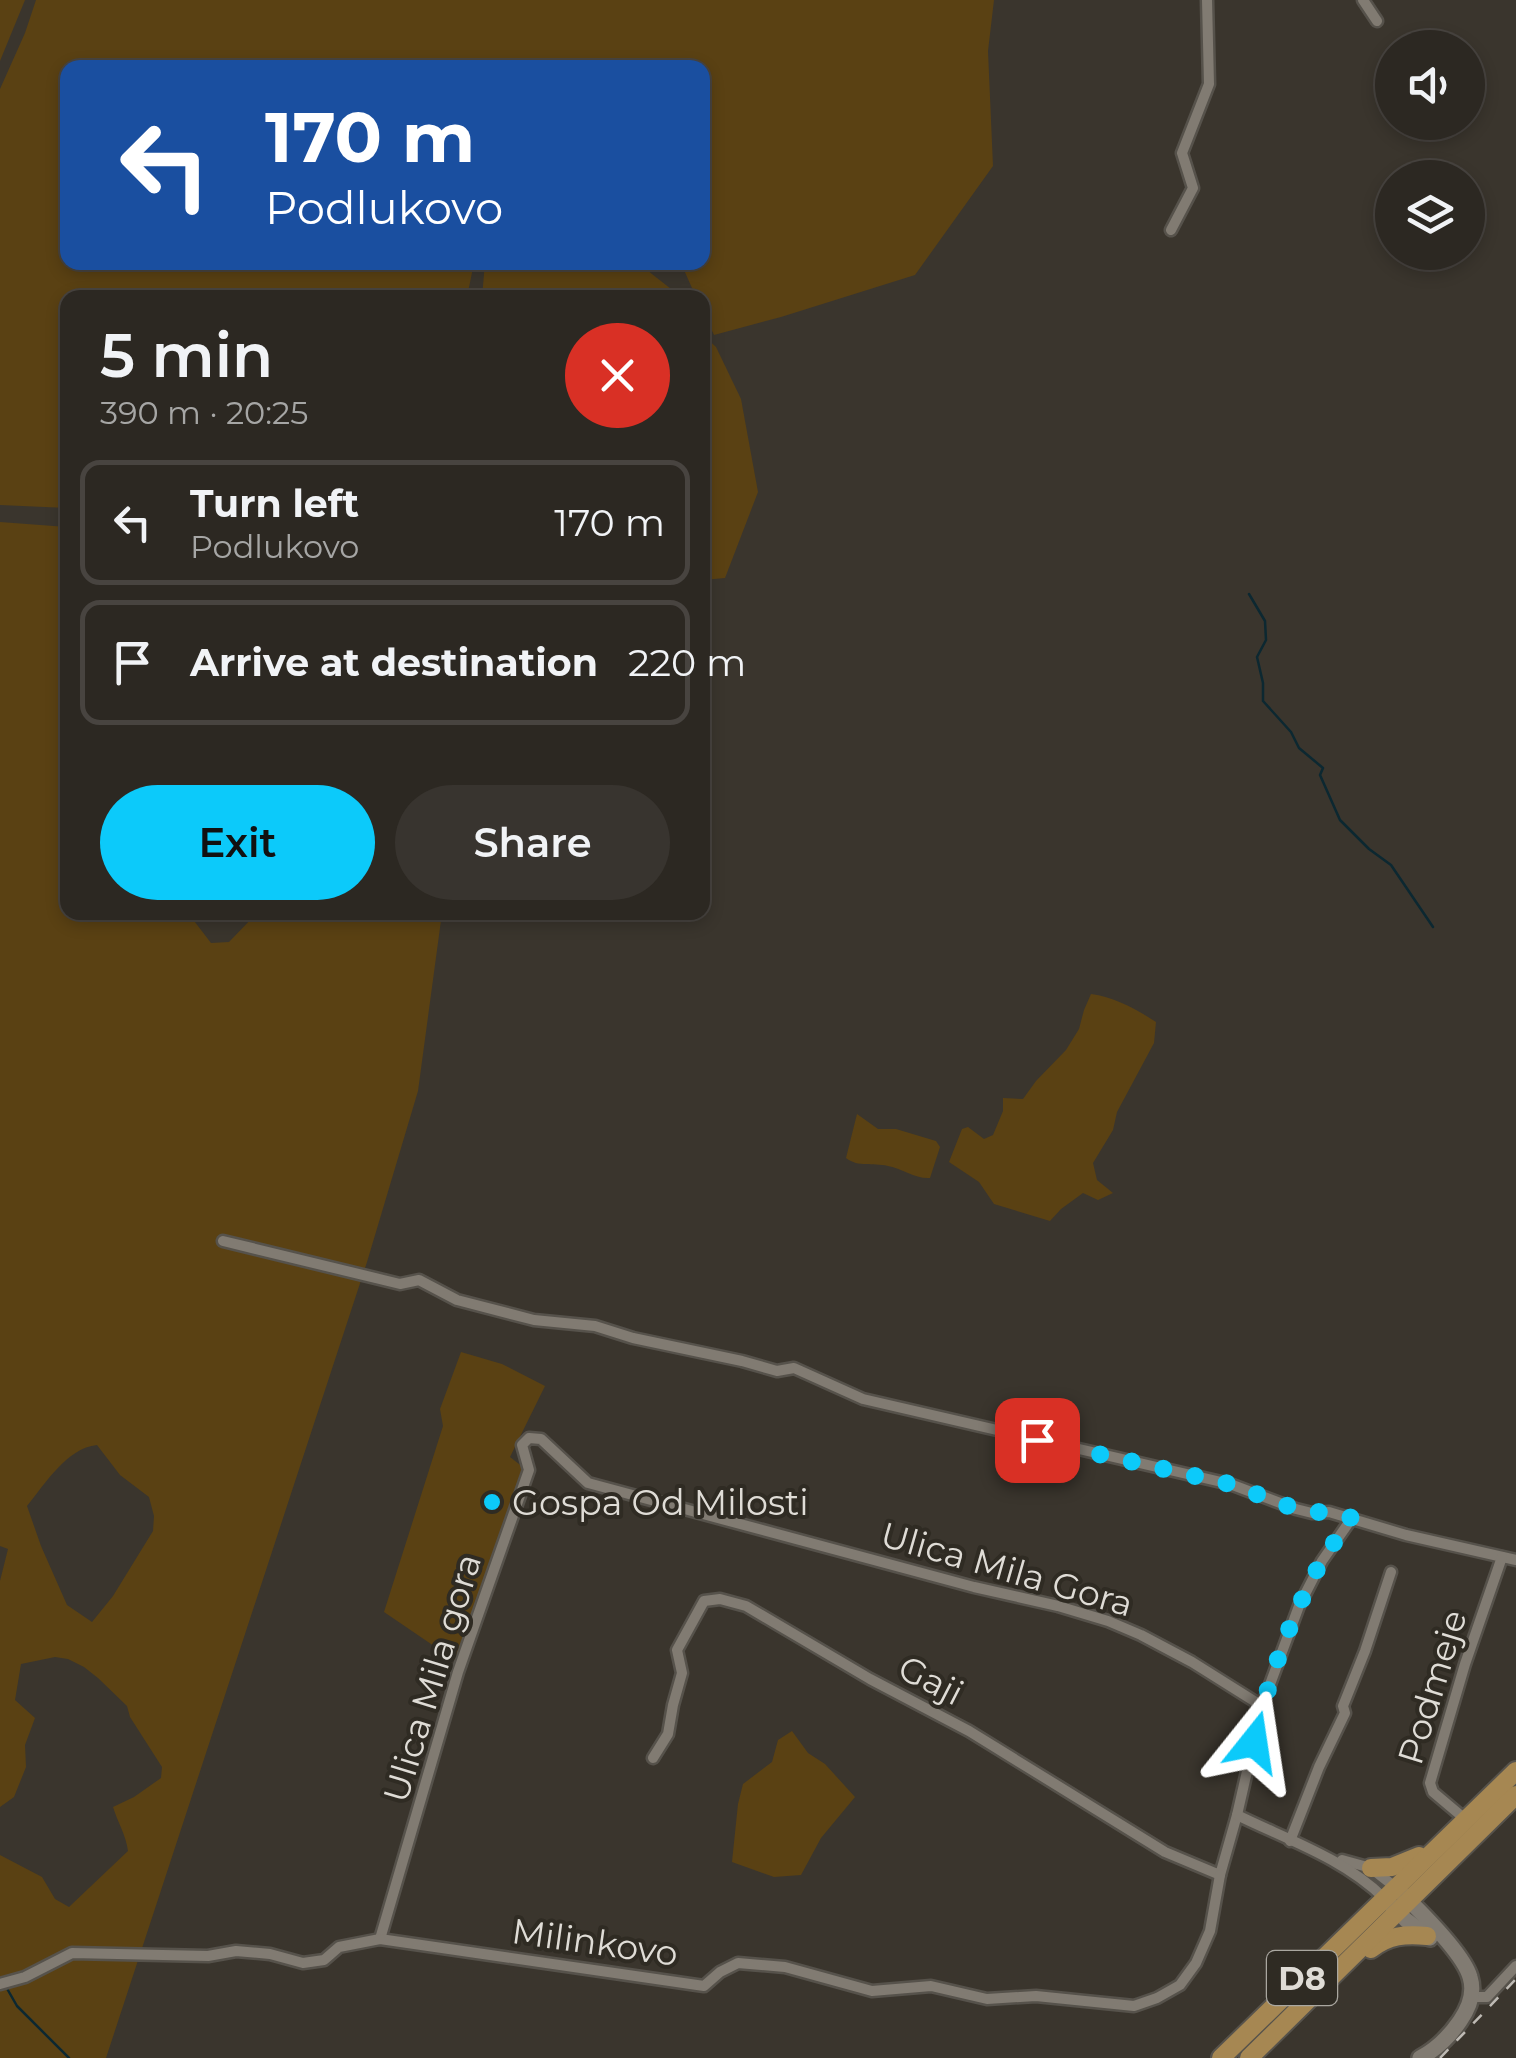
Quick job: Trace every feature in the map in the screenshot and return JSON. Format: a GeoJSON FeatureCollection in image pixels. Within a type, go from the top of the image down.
{"type":"FeatureCollection","features":[{"type":"Feature","properties":{"kind":"main road","name":"D8"},"geometry":{"type":"LineString","coordinates":[[1221,2058],[1516,1771]]}},
{"type":"Feature","properties":{"kind":"main road","name":"D8"},"geometry":{"type":"LineString","coordinates":[[1249,2058],[1516,1796]]}},
{"type":"Feature","properties":{"kind":"main road"},"geometry":{"type":"LineString","coordinates":[[1371,1868],[1392,1867],[1434,1850]]}},
{"type":"Feature","properties":{"kind":"main road"},"geometry":{"type":"LineString","coordinates":[[1352,1957],[1394,1936],[1426,1936]]}},
{"type":"Feature","properties":{"kind":"street"},"geometry":{"type":"LineString","coordinates":[[1171,230],[1193,188],[1182,153],[1209,84],[1207,0]]}},
{"type":"Feature","properties":{"kind":"street"},"geometry":{"type":"LineString","coordinates":[[1362,0],[1377,21]]}},
{"type":"Feature","properties":{"kind":"street"},"geometry":{"type":"LineString","coordinates":[[223,1241],[400,1284],[419,1280],[457,1300],[534,1320],[595,1326],[777,1371],[794,1368],[863,1399],[1230,1484],[1296,1509],[1329,1512],[1516,1560]]}},
{"type":"Feature","properties":{"kind":"street","name":"Ulica Mila Gora"},"geometry":{"type":"LineString","coordinates":[[528,1438],[540,1439],[588,1483],[1108,1622],[1192,1662],[1262,1706]]}},
{"type":"Feature","properties":{"kind":"street","name":"Ulica Mila gora"},"geometry":{"type":"LineString","coordinates":[[380,1939],[458,1672],[529,1470],[522,1445],[528,1438]]}},
{"type":"Feature","properties":{"kind":"street"},"geometry":{"type":"LineString","coordinates":[[1220,1876],[1262,1706],[1299,1606],[1322,1561],[1352,1518]]}},
{"type":"Feature","properties":{"kind":"street","name":"Podmeje"},"geometry":{"type":"LineString","coordinates":[[1465,1819],[1434,1792],[1430,1783],[1502,1557]]}},
{"type":"Feature","properties":{"kind":"street"},"geometry":{"type":"LineString","coordinates":[[1290,1841],[1345,1714],[1343,1706],[1391,1572]]}},
{"type":"Feature","properties":{"kind":"street","name":"Gaji"},"geometry":{"type":"LineString","coordinates":[[652,1758],[668,1734],[682,1673],[677,1650],[704,1602],[720,1599],[746,1606],[870,1679],[970,1731],[1165,1852],[1220,1876]]}},
{"type":"Feature","properties":{"kind":"street"},"geometry":{"type":"LineString","coordinates":[[1237,1815],[1331,1858],[1371,1868],[1404,1906],[1440,1933],[1470,1976],[1472,1997],[1446,2039],[1420,2058]]}},
{"type":"Feature","properties":{"kind":"street"},"geometry":{"type":"LineString","coordinates":[[1331,1858],[1390,1892]]}},
{"type":"Feature","properties":{"kind":"street","name":"Milinkovo"},"geometry":{"type":"LineString","coordinates":[[0,1984],[25,1977],[72,1953],[208,1956],[236,1952],[270,1954],[303,1963],[324,1960],[338,1948],[380,1939],[704,1986],[738,1963],[785,1967],[872,1992],[931,1986],[987,1999],[1036,1996],[1134,2006],[1180,1985],[1196,1964],[1210,1931],[1220,1876]]}},
{"type":"Feature","properties":{"kind":"street"},"geometry":{"type":"LineString","coordinates":[[1404,1906],[1426,1936],[1458,1957]]}},
{"type":"Feature","properties":{"kind":"street"},"geometry":{"type":"LineString","coordinates":[[1472,1997],[1487,1997],[1516,1966]]}},
{"type":"Feature","properties":{"kind":"shaded area"},"geometry":{"type":"Polygon","coordinates":[[[0,0],[25,0],[0,61],[0,0]]]}},
{"type":"Feature","properties":{"kind":"shaded area"},"geometry":{"type":"Polygon","coordinates":[[[36,0],[994,0],[988,51],[993,166],[915,275],[714,335],[710,326],[710,290],[693,290],[684,270],[710,270],[710,60],[60,60],[60,270],[473,270],[468,290],[60,290],[60,508],[0,505],[0,89],[36,0]]]}},
{"type":"Feature","properties":{"kind":"shaded area"},"geometry":{"type":"Polygon","coordinates":[[[484,270],[647,270],[672,290],[483,290],[484,270]]]}},
{"type":"Feature","properties":{"kind":"shaded area"},"geometry":{"type":"Polygon","coordinates":[[[710,341],[741,399],[758,492],[725,578],[710,579],[710,341]]]}},
{"type":"Feature","properties":{"kind":"shaded area"},"geometry":{"type":"Polygon","coordinates":[[[0,522],[60,526],[60,920],[193,920],[211,943],[229,942],[250,920],[441,920],[418,1091],[367,1262],[106,2058],[0,2058],[0,1855],[42,1877],[55,1899],[69,1907],[128,1851],[113,1807],[161,1778],[162,1767],[127,1706],[84,1667],[55,1657],[21,1664],[15,1700],[35,1718],[25,1745],[26,1767],[14,1797],[0,1807],[0,1581],[8,1549],[0,1546],[0,522]],[[97,1445],[76,1453],[58,1468],[27,1506],[67,1605],[92,1622],[153,1531],[149,1497],[120,1475],[97,1445]]]}},
{"type":"Feature","properties":{"kind":"shaded area"},"geometry":{"type":"Polygon","coordinates":[[[1091,994],[1125,1004],[1156,1022],[1154,1043],[1093,1163],[1097,1180],[1113,1193],[1098,1200],[1083,1193],[1050,1221],[994,1204],[979,1182],[949,1162],[962,1129],[968,1127],[984,1139],[993,1135],[1003,1111],[1003,1098],[1023,1099],[1066,1050],[1079,1029],[1091,994]]]}},
{"type":"Feature","properties":{"kind":"shaded area"},"geometry":{"type":"Polygon","coordinates":[[[857,1114],[878,1129],[896,1129],[936,1141],[940,1147],[930,1178],[846,1158],[857,1114]]]}},
{"type":"Feature","properties":{"kind":"shaded area"},"geometry":{"type":"Polygon","coordinates":[[[461,1352],[502,1364],[545,1386],[510,1457],[524,1468],[456,1661],[384,1612],[443,1426],[440,1409],[461,1352]]]}},
{"type":"Feature","properties":{"kind":"shaded area"},"geometry":{"type":"Polygon","coordinates":[[[792,1731],[808,1753],[825,1764],[855,1797],[821,1838],[801,1875],[774,1877],[732,1862],[738,1804],[743,1784],[772,1762],[778,1740],[792,1731]]]}},
{"type":"Feature","properties":{"kind":"waterway"},"geometry":{"type":"LineString","coordinates":[[1249,594],[1265,621],[1266,640],[1257,657],[1263,701],[1291,732],[1299,748],[1323,768],[1320,775],[1340,820],[1391,865],[1433,927]]}},
{"type":"Feature","properties":{"kind":"waterway"},"geometry":{"type":"LineString","coordinates":[[5,1985],[17,2006],[69,2058]]}},
{"type":"Feature","properties":{"kind":"railway"},"geometry":{"type":"LineString","coordinates":[[1440,2058],[1516,1979]]}},
{"type":"Feature","properties":{"kind":"place","name":"Gospa Od Milosti"},"geometry":{"type":"Point","coordinates":[492,1502]}},
{"type":"Feature","properties":{"kind":"route"},"geometry":{"type":"LineString","coordinates":[[1037,1440],[1230,1484],[1296,1509],[1352,1518],[1322,1561],[1299,1606],[1262,1706],[1254,1742]]}}]}
